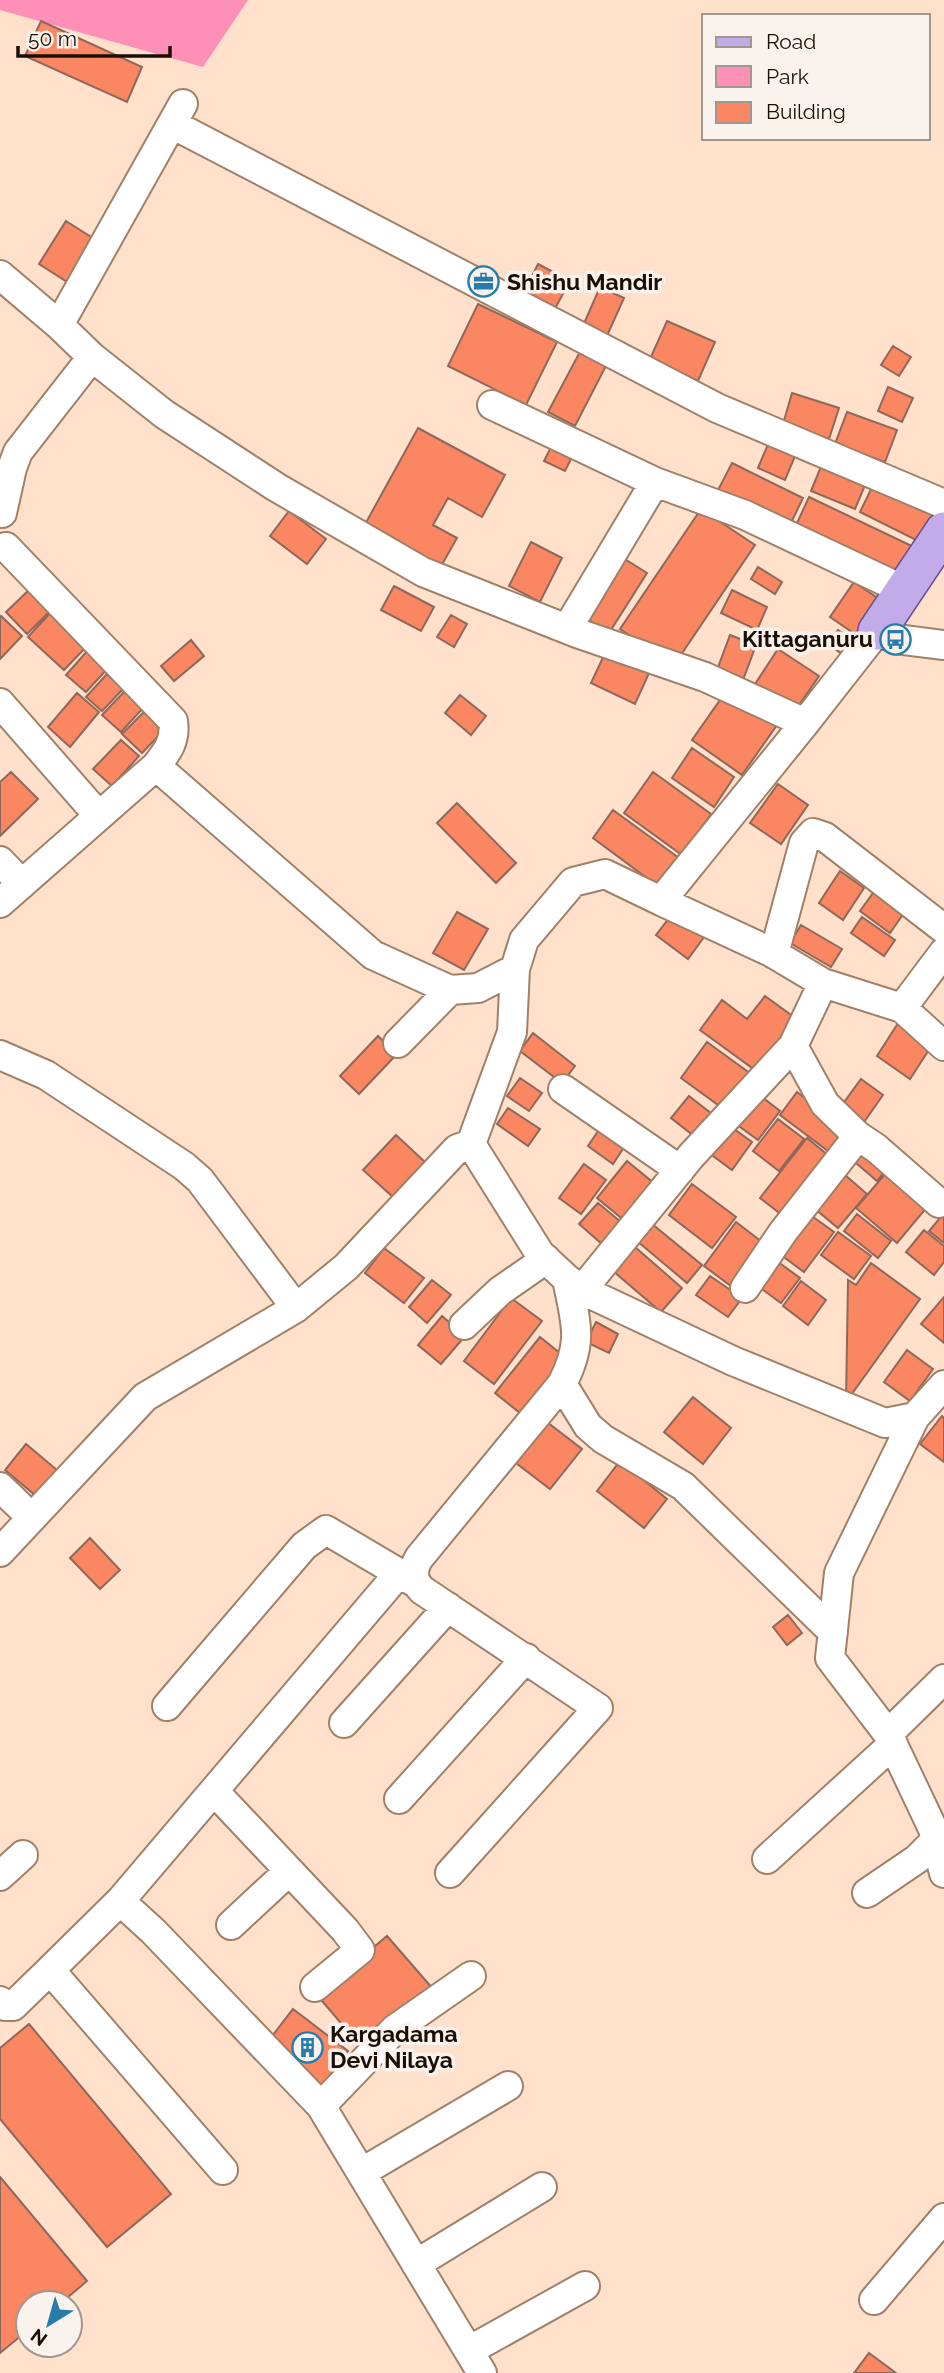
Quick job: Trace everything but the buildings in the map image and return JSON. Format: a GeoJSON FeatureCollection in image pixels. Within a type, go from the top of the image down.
{"type":"FeatureCollection","features":[{"type":"Feature","properties":{"kind":"main road"},"geometry":{"type":"LineString","coordinates":[[877,631],[944,531]]}},
{"type":"Feature","properties":{"kind":"street"},"geometry":{"type":"LineString","coordinates":[[59,326],[177,114],[717,408],[944,504]]}},
{"type":"Feature","properties":{"kind":"street"},"geometry":{"type":"LineString","coordinates":[[0,275],[92,358],[164,414],[276,487],[423,572],[567,629],[705,677],[806,723]]}},
{"type":"Feature","properties":{"kind":"street"},"geometry":{"type":"LineString","coordinates":[[2,513],[18,452],[92,358]]}},
{"type":"Feature","properties":{"kind":"street"},"geometry":{"type":"LineString","coordinates":[[492,405],[655,482],[745,515],[904,590]]}},
{"type":"Feature","properties":{"kind":"street"},"geometry":{"type":"LineString","coordinates":[[567,629],[655,482]]}},
{"type":"Feature","properties":{"kind":"street"},"geometry":{"type":"LineString","coordinates":[[0,903],[156,766],[175,734],[173,721],[6,547]]}},
{"type":"Feature","properties":{"kind":"street"},"geometry":{"type":"LineString","coordinates":[[661,901],[877,631],[895,639],[944,645]]}},
{"type":"Feature","properties":{"kind":"street"},"geometry":{"type":"LineString","coordinates":[[0,703],[99,816]]}},
{"type":"Feature","properties":{"kind":"street"},"geometry":{"type":"LineString","coordinates":[[156,766],[373,955],[450,990],[478,988],[515,969]]}},
{"type":"Feature","properties":{"kind":"street"},"geometry":{"type":"LineString","coordinates":[[774,954],[804,843],[813,833],[825,837],[944,929]]}},
{"type":"Feature","properties":{"kind":"street"},"geometry":{"type":"LineString","coordinates":[[0,861],[22,884]]}},
{"type":"Feature","properties":{"kind":"street"},"geometry":{"type":"LineString","coordinates":[[471,1144],[512,1032],[515,969],[524,940],[573,882],[605,874],[774,954],[823,983],[902,1008],[944,1046]]}},
{"type":"Feature","properties":{"kind":"street"},"geometry":{"type":"LineString","coordinates":[[902,1008],[944,952]]}},
{"type":"Feature","properties":{"kind":"street"},"geometry":{"type":"LineString","coordinates":[[0,2001],[5,2007],[13,2006],[120,1900],[214,1791],[407,1578],[419,1558],[562,1384],[573,1362],[578,1332],[574,1284],[793,1046],[823,983]]}},
{"type":"Feature","properties":{"kind":"street"},"geometry":{"type":"LineString","coordinates":[[398,1043],[450,990]]}},
{"type":"Feature","properties":{"kind":"street"},"geometry":{"type":"LineString","coordinates":[[793,1046],[825,1104],[858,1136],[939,1203]]}},
{"type":"Feature","properties":{"kind":"street"},"geometry":{"type":"LineString","coordinates":[[0,1055],[46,1075],[184,1166],[200,1180],[296,1308]]}},
{"type":"Feature","properties":{"kind":"street"},"geometry":{"type":"LineString","coordinates":[[563,1089],[680,1170]]}},
{"type":"Feature","properties":{"kind":"street"},"geometry":{"type":"LineString","coordinates":[[746,1288],[783,1232],[858,1136]]}},
{"type":"Feature","properties":{"kind":"street"},"geometry":{"type":"LineString","coordinates":[[471,1144],[546,1259],[574,1284],[733,1361],[885,1423],[915,1417]]}},
{"type":"Feature","properties":{"kind":"street"},"geometry":{"type":"LineString","coordinates":[[0,1552],[145,1397],[296,1308],[346,1267],[457,1149],[471,1144]]}},
{"type":"Feature","properties":{"kind":"street"},"geometry":{"type":"LineString","coordinates":[[464,1325],[500,1291],[546,1259]]}},
{"type":"Feature","properties":{"kind":"street"},"geometry":{"type":"LineString","coordinates":[[562,1384],[588,1426],[603,1439],[683,1486],[833,1632]]}},
{"type":"Feature","properties":{"kind":"street"},"geometry":{"type":"LineString","coordinates":[[944,1385],[915,1417],[839,1573],[830,1658],[890,1739],[938,1829],[944,1873]]}},
{"type":"Feature","properties":{"kind":"street"},"geometry":{"type":"LineString","coordinates":[[0,1487],[31,1517]]}},
{"type":"Feature","properties":{"kind":"street"},"geometry":{"type":"LineString","coordinates":[[167,1706],[304,1546],[326,1530],[407,1578],[598,1708],[450,1873]]}},
{"type":"Feature","properties":{"kind":"street"},"geometry":{"type":"LineString","coordinates":[[344,1723],[448,1607]]}},
{"type":"Feature","properties":{"kind":"street"},"geometry":{"type":"LineString","coordinates":[[399,1799],[526,1658]]}},
{"type":"Feature","properties":{"kind":"street"},"geometry":{"type":"LineString","coordinates":[[767,1859],[890,1739],[944,1679]]}},
{"type":"Feature","properties":{"kind":"street"},"geometry":{"type":"LineString","coordinates":[[214,1791],[345,1930],[360,1950],[316,1987]]}},
{"type":"Feature","properties":{"kind":"street"},"geometry":{"type":"LineString","coordinates":[[867,1893],[917,1859],[938,1829]]}},
{"type":"Feature","properties":{"kind":"street"},"geometry":{"type":"LineString","coordinates":[[0,1875],[23,1855]]}},
{"type":"Feature","properties":{"kind":"street"},"geometry":{"type":"LineString","coordinates":[[231,1925],[289,1871]]}},
{"type":"Feature","properties":{"kind":"street"},"geometry":{"type":"LineString","coordinates":[[120,1900],[321,2106],[476,2362],[585,2286]]}},
{"type":"Feature","properties":{"kind":"street"},"geometry":{"type":"LineString","coordinates":[[50,1970],[223,2170]]}},
{"type":"Feature","properties":{"kind":"street"},"geometry":{"type":"LineString","coordinates":[[321,2106],[395,2029],[471,1976]]}},
{"type":"Feature","properties":{"kind":"street"},"geometry":{"type":"LineString","coordinates":[[362,2172],[508,2086]]}},
{"type":"Feature","properties":{"kind":"street"},"geometry":{"type":"LineString","coordinates":[[416,2264],[542,2187]]}},
{"type":"Feature","properties":{"kind":"street"},"geometry":{"type":"LineString","coordinates":[[874,2300],[944,2218]]}},
{"type":"Feature","properties":{"kind":"green space"},"geometry":{"type":"Polygon","coordinates":[[[0,0],[248,0],[203,67],[0,10],[0,0]]]}},
{"type":"Feature","properties":{"kind":"place","name":"Shishu Mandir"},"geometry":{"type":"Point","coordinates":[484,282]}},
{"type":"Feature","properties":{"kind":"place","name":"Kittaganuru"},"geometry":{"type":"Point","coordinates":[896,639]}},
{"type":"Feature","properties":{"kind":"place","name":"Kargadama Devi Nilaya"},"geometry":{"type":"Point","coordinates":[307,2047]}}]}
